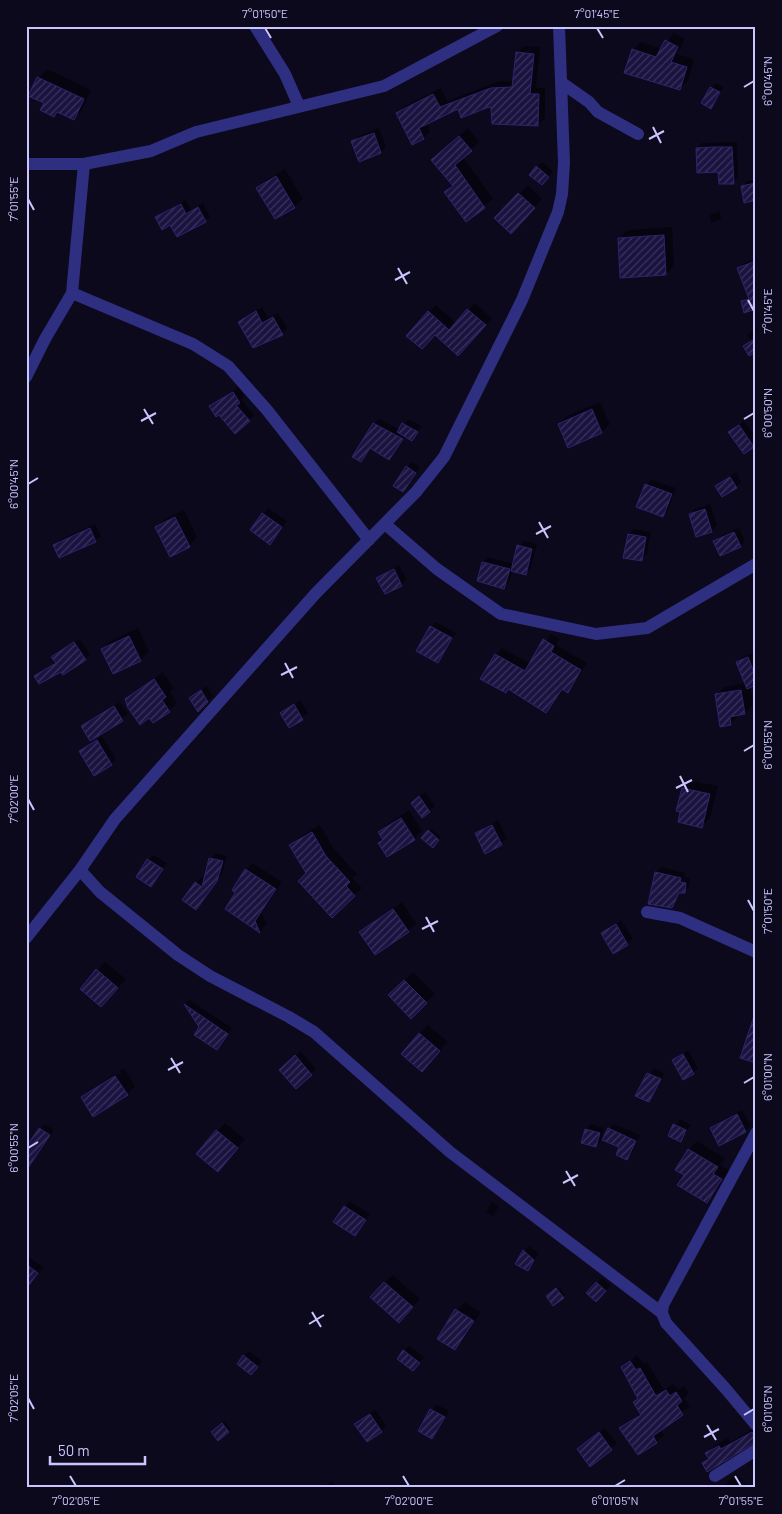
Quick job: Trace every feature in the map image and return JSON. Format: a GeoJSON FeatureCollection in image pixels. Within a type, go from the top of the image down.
{"type":"FeatureCollection","features":[{"type":"Feature","properties":{"kind":"street"},"geometry":{"type":"LineString","coordinates":[[255,26],[285,74],[299,106]]}},
{"type":"Feature","properties":{"kind":"street"},"geometry":{"type":"LineString","coordinates":[[26,164],[84,164],[151,152],[196,132],[384,86],[497,26]]}},
{"type":"Feature","properties":{"kind":"street"},"geometry":{"type":"LineString","coordinates":[[26,938],[80,870],[121,812],[316,592],[416,492],[444,457],[522,300],[558,212],[562,194],[564,163],[559,26]]}},
{"type":"Feature","properties":{"kind":"street"},"geometry":{"type":"LineString","coordinates":[[562,83],[589,102],[598,112],[638,134]]}},
{"type":"Feature","properties":{"kind":"street"},"geometry":{"type":"LineString","coordinates":[[26,377],[45,339],[72,293],[84,164]]}},
{"type":"Feature","properties":{"kind":"street"},"geometry":{"type":"LineString","coordinates":[[72,293],[192,344],[228,366],[262,404],[369,540]]}},
{"type":"Feature","properties":{"kind":"street"},"geometry":{"type":"LineString","coordinates":[[385,524],[437,570],[501,614],[596,634],[646,628],[756,564]]}},
{"type":"Feature","properties":{"kind":"street"},"geometry":{"type":"LineString","coordinates":[[80,870],[100,892],[178,955],[210,976],[290,1017],[314,1032],[450,1152],[662,1313]]}},
{"type":"Feature","properties":{"kind":"street"},"geometry":{"type":"LineString","coordinates":[[648,912],[680,918],[756,952]]}},
{"type":"Feature","properties":{"kind":"street"},"geometry":{"type":"LineString","coordinates":[[756,1132],[676,1279],[663,1305],[662,1313],[666,1323],[726,1388],[756,1425]]}},
{"type":"Feature","properties":{"kind":"street"},"geometry":{"type":"LineString","coordinates":[[715,1476],[756,1450]]}},
{"type":"Feature","properties":{"kind":"building"},"geometry":{"type":"Polygon","coordinates":[[[665,40],[678,47],[671,62],[687,67],[680,90],[624,73],[632,49],[656,57],[665,40]]]}},
{"type":"Feature","properties":{"kind":"building"},"geometry":{"type":"Polygon","coordinates":[[[516,52],[534,54],[530,94],[539,94],[538,126],[492,124],[491,108],[489,107],[461,118],[458,109],[419,128],[424,139],[412,145],[396,113],[433,94],[440,107],[491,88],[512,87],[516,52]]]}},
{"type":"Feature","properties":{"kind":"building"},"geometry":{"type":"Polygon","coordinates":[[[37,77],[84,99],[74,120],[57,112],[54,117],[40,110],[44,103],[28,96],[37,77]]]}},
{"type":"Feature","properties":{"kind":"building"},"geometry":{"type":"Polygon","coordinates":[[[710,87],[720,92],[711,109],[701,103],[710,87]]]}},
{"type":"Feature","properties":{"kind":"building"},"geometry":{"type":"Polygon","coordinates":[[[374,133],[381,153],[359,162],[351,141],[374,133]]]}},
{"type":"Feature","properties":{"kind":"building"},"geometry":{"type":"Polygon","coordinates":[[[459,136],[472,151],[455,165],[485,208],[466,222],[444,192],[453,186],[431,160],[459,136]]]}},
{"type":"Feature","properties":{"kind":"building"},"geometry":{"type":"Polygon","coordinates":[[[732,147],[734,184],[719,184],[718,172],[697,173],[696,148],[732,147]]]}},
{"type":"Feature","properties":{"kind":"building"},"geometry":{"type":"Polygon","coordinates":[[[536,166],[549,177],[542,185],[529,175],[536,166]]]}},
{"type":"Feature","properties":{"kind":"building"},"geometry":{"type":"Polygon","coordinates":[[[276,176],[295,208],[275,219],[256,188],[276,176]]]}},
{"type":"Feature","properties":{"kind":"building"},"geometry":{"type":"Polygon","coordinates":[[[756,183],[756,200],[744,203],[741,186],[756,183]]]}},
{"type":"Feature","properties":{"kind":"building"},"geometry":{"type":"Polygon","coordinates":[[[518,193],[535,208],[511,234],[494,218],[518,193]]]}},
{"type":"Feature","properties":{"kind":"building"},"geometry":{"type":"Polygon","coordinates":[[[181,204],[186,214],[198,207],[206,222],[177,237],[170,225],[162,230],[155,217],[181,204]]]}},
{"type":"Feature","properties":{"kind":"building"},"geometry":{"type":"Polygon","coordinates":[[[664,235],[666,275],[620,278],[618,238],[664,235]]]}},
{"type":"Feature","properties":{"kind":"building"},"geometry":{"type":"Polygon","coordinates":[[[756,261],[755,315],[753,310],[744,313],[741,301],[749,299],[737,268],[756,261]]]}},
{"type":"Feature","properties":{"kind":"building"},"geometry":{"type":"Polygon","coordinates":[[[467,309],[486,325],[458,356],[435,335],[422,349],[406,336],[428,311],[449,330],[467,309]]]}},
{"type":"Feature","properties":{"kind":"building"},"geometry":{"type":"Polygon","coordinates":[[[256,311],[262,323],[273,317],[283,335],[253,348],[238,322],[256,311]]]}},
{"type":"Feature","properties":{"kind":"building"},"geometry":{"type":"Polygon","coordinates":[[[756,338],[756,352],[749,356],[743,346],[756,338]]]}},
{"type":"Feature","properties":{"kind":"building"},"geometry":{"type":"Polygon","coordinates":[[[233,392],[240,403],[236,405],[250,421],[235,434],[219,415],[216,417],[209,406],[233,392]]]}},
{"type":"Feature","properties":{"kind":"building"},"geometry":{"type":"Polygon","coordinates":[[[592,409],[602,433],[568,448],[558,424],[592,409]]]}},
{"type":"Feature","properties":{"kind":"building"},"geometry":{"type":"Polygon","coordinates":[[[373,423],[403,439],[389,460],[370,448],[361,462],[352,457],[373,423]]]}},
{"type":"Feature","properties":{"kind":"building"},"geometry":{"type":"Polygon","coordinates":[[[402,423],[418,432],[412,441],[397,432],[402,423]]]}},
{"type":"Feature","properties":{"kind":"building"},"geometry":{"type":"Polygon","coordinates":[[[739,425],[754,447],[744,454],[728,432],[739,425]]]}},
{"type":"Feature","properties":{"kind":"building"},"geometry":{"type":"Polygon","coordinates":[[[406,466],[416,473],[403,492],[393,486],[406,466]]]}},
{"type":"Feature","properties":{"kind":"building"},"geometry":{"type":"Polygon","coordinates":[[[730,477],[737,488],[722,497],[715,486],[730,477]]]}},
{"type":"Feature","properties":{"kind":"building"},"geometry":{"type":"Polygon","coordinates":[[[645,484],[672,494],[663,517],[636,507],[645,484]]]}},
{"type":"Feature","properties":{"kind":"building"},"geometry":{"type":"Polygon","coordinates":[[[705,509],[712,532],[696,537],[689,514],[705,509]]]}},
{"type":"Feature","properties":{"kind":"building"},"geometry":{"type":"Polygon","coordinates":[[[262,513],[282,527],[270,545],[250,530],[262,513]]]}},
{"type":"Feature","properties":{"kind":"building"},"geometry":{"type":"Polygon","coordinates":[[[175,517],[190,547],[170,557],[155,527],[175,517]]]}},
{"type":"Feature","properties":{"kind":"building"},"geometry":{"type":"Polygon","coordinates":[[[90,528],[96,542],[59,558],[53,545],[90,528]]]}},
{"type":"Feature","properties":{"kind":"building"},"geometry":{"type":"Polygon","coordinates":[[[734,532],[741,547],[720,556],[713,541],[734,532]]]}},
{"type":"Feature","properties":{"kind":"building"},"geometry":{"type":"Polygon","coordinates":[[[628,534],[646,537],[642,561],[623,558],[628,534]]]}},
{"type":"Feature","properties":{"kind":"building"},"geometry":{"type":"Polygon","coordinates":[[[517,545],[532,549],[526,575],[511,571],[517,545]]]}},
{"type":"Feature","properties":{"kind":"building"},"geometry":{"type":"Polygon","coordinates":[[[482,562],[510,569],[504,589],[477,581],[482,562]]]}},
{"type":"Feature","properties":{"kind":"building"},"geometry":{"type":"Polygon","coordinates":[[[394,569],[402,586],[385,594],[376,578],[394,569]]]}},
{"type":"Feature","properties":{"kind":"building"},"geometry":{"type":"Polygon","coordinates":[[[430,626],[452,638],[438,663],[416,651],[430,626]]]}},
{"type":"Feature","properties":{"kind":"building"},"geometry":{"type":"Polygon","coordinates":[[[129,636],[141,661],[113,674],[101,649],[129,636]]]}},
{"type":"Feature","properties":{"kind":"building"},"geometry":{"type":"Polygon","coordinates":[[[543,639],[554,646],[551,652],[581,670],[568,693],[562,689],[546,713],[508,689],[506,693],[480,679],[495,654],[525,671],[543,639]]]}},
{"type":"Feature","properties":{"kind":"building"},"geometry":{"type":"Polygon","coordinates":[[[74,642],[86,660],[63,675],[61,672],[39,684],[34,676],[56,663],[51,657],[74,642]]]}},
{"type":"Feature","properties":{"kind":"building"},"geometry":{"type":"Polygon","coordinates":[[[748,657],[756,678],[756,685],[747,689],[736,662],[748,657]]]}},
{"type":"Feature","properties":{"kind":"building"},"geometry":{"type":"Polygon","coordinates":[[[154,679],[166,697],[162,700],[170,712],[153,723],[149,718],[140,725],[128,708],[125,699],[154,679]]]}},
{"type":"Feature","properties":{"kind":"building"},"geometry":{"type":"Polygon","coordinates":[[[201,690],[208,702],[198,712],[189,698],[201,690]]]}},
{"type":"Feature","properties":{"kind":"building"},"geometry":{"type":"Polygon","coordinates":[[[741,690],[745,714],[730,717],[731,725],[720,727],[715,694],[741,690]]]}},
{"type":"Feature","properties":{"kind":"building"},"geometry":{"type":"Polygon","coordinates":[[[294,704],[303,720],[289,728],[280,713],[294,704]]]}},
{"type":"Feature","properties":{"kind":"building"},"geometry":{"type":"Polygon","coordinates":[[[114,706],[123,721],[90,741],[81,726],[114,706]]]}},
{"type":"Feature","properties":{"kind":"building"},"geometry":{"type":"Polygon","coordinates":[[[97,740],[112,765],[94,776],[79,751],[97,740]]]}},
{"type":"Feature","properties":{"kind":"building"},"geometry":{"type":"Polygon","coordinates":[[[682,788],[710,794],[702,828],[678,822],[680,812],[676,811],[682,788]]]}},
{"type":"Feature","properties":{"kind":"building"},"geometry":{"type":"Polygon","coordinates":[[[419,796],[430,812],[422,818],[411,803],[419,796]]]}},
{"type":"Feature","properties":{"kind":"building"},"geometry":{"type":"Polygon","coordinates":[[[401,818],[415,840],[387,857],[378,843],[383,840],[378,832],[401,818]]]}},
{"type":"Feature","properties":{"kind":"building"},"geometry":{"type":"Polygon","coordinates":[[[492,825],[502,845],[485,854],[475,833],[492,825]]]}},
{"type":"Feature","properties":{"kind":"building"},"geometry":{"type":"Polygon","coordinates":[[[428,830],[439,840],[433,848],[421,838],[428,830]]]}},
{"type":"Feature","properties":{"kind":"building"},"geometry":{"type":"Polygon","coordinates":[[[312,832],[326,856],[350,882],[346,886],[355,896],[332,918],[298,881],[306,873],[289,845],[312,832]]]}},
{"type":"Feature","properties":{"kind":"building"},"geometry":{"type":"Polygon","coordinates":[[[209,858],[223,861],[217,881],[196,910],[182,900],[195,882],[202,887],[209,858]]]}},
{"type":"Feature","properties":{"kind":"building"},"geometry":{"type":"Polygon","coordinates":[[[147,859],[163,869],[151,887],[136,877],[147,859]]]}},
{"type":"Feature","properties":{"kind":"building"},"geometry":{"type":"Polygon","coordinates":[[[245,869],[276,889],[255,921],[260,933],[225,909],[235,893],[232,890],[245,869]]]}},
{"type":"Feature","properties":{"kind":"building"},"geometry":{"type":"Polygon","coordinates":[[[655,872],[681,878],[680,882],[686,883],[685,893],[679,893],[672,908],[648,904],[655,872]]]}},
{"type":"Feature","properties":{"kind":"building"},"geometry":{"type":"Polygon","coordinates":[[[393,909],[409,932],[375,955],[359,932],[393,909]]]}},
{"type":"Feature","properties":{"kind":"building"},"geometry":{"type":"Polygon","coordinates":[[[616,924],[628,945],[613,954],[601,933],[616,924]]]}},
{"type":"Feature","properties":{"kind":"building"},"geometry":{"type":"Polygon","coordinates":[[[96,969],[118,988],[101,1007],[80,989],[96,969]]]}},
{"type":"Feature","properties":{"kind":"building"},"geometry":{"type":"Polygon","coordinates":[[[404,980],[427,1003],[411,1019],[388,995],[404,980]]]}},
{"type":"Feature","properties":{"kind":"building"},"geometry":{"type":"Polygon","coordinates":[[[184,1004],[228,1034],[217,1050],[194,1035],[199,1027],[184,1004]]]}},
{"type":"Feature","properties":{"kind":"building"},"geometry":{"type":"Polygon","coordinates":[[[754,1016],[756,1016],[756,1063],[740,1058],[754,1016]]]}},
{"type":"Feature","properties":{"kind":"building"},"geometry":{"type":"Polygon","coordinates":[[[419,1033],[440,1051],[422,1072],[401,1054],[419,1033]]]}},
{"type":"Feature","properties":{"kind":"building"},"geometry":{"type":"Polygon","coordinates":[[[683,1054],[694,1074],[683,1080],[672,1060],[683,1054]]]}},
{"type":"Feature","properties":{"kind":"building"},"geometry":{"type":"Polygon","coordinates":[[[295,1055],[312,1075],[296,1089],[279,1070],[295,1055]]]}},
{"type":"Feature","properties":{"kind":"building"},"geometry":{"type":"Polygon","coordinates":[[[647,1073],[661,1079],[649,1102],[635,1096],[647,1073]]]}},
{"type":"Feature","properties":{"kind":"building"},"geometry":{"type":"Polygon","coordinates":[[[115,1076],[128,1095],[93,1117],[81,1097],[115,1076]]]}},
{"type":"Feature","properties":{"kind":"building"},"geometry":{"type":"Polygon","coordinates":[[[737,1114],[746,1132],[719,1146],[710,1128],[737,1114]]]}},
{"type":"Feature","properties":{"kind":"building"},"geometry":{"type":"Polygon","coordinates":[[[673,1124],[686,1130],[681,1142],[668,1136],[673,1124]]]}},
{"type":"Feature","properties":{"kind":"building"},"geometry":{"type":"Polygon","coordinates":[[[39,1128],[50,1135],[26,1171],[26,1147],[39,1128]]]}},
{"type":"Feature","properties":{"kind":"building"},"geometry":{"type":"Polygon","coordinates":[[[608,1128],[636,1141],[627,1160],[616,1155],[619,1147],[602,1140],[608,1128]]]}},
{"type":"Feature","properties":{"kind":"building"},"geometry":{"type":"Polygon","coordinates":[[[585,1129],[600,1133],[596,1147],[581,1143],[585,1129]]]}},
{"type":"Feature","properties":{"kind":"building"},"geometry":{"type":"Polygon","coordinates":[[[216,1130],[238,1148],[218,1172],[196,1154],[216,1130]]]}},
{"type":"Feature","properties":{"kind":"building"},"geometry":{"type":"Polygon","coordinates":[[[688,1149],[718,1167],[713,1174],[722,1179],[707,1203],[677,1185],[684,1175],[675,1170],[688,1149]]]}},
{"type":"Feature","properties":{"kind":"building"},"geometry":{"type":"Polygon","coordinates":[[[344,1206],[366,1220],[355,1236],[333,1222],[344,1206]]]}},
{"type":"Feature","properties":{"kind":"building"},"geometry":{"type":"Polygon","coordinates":[[[523,1250],[534,1260],[528,1271],[515,1264],[523,1250]]]}},
{"type":"Feature","properties":{"kind":"building"},"geometry":{"type":"Polygon","coordinates":[[[26,1264],[38,1273],[26,1289],[26,1264]]]}},
{"type":"Feature","properties":{"kind":"building"},"geometry":{"type":"Polygon","coordinates":[[[384,1282],[413,1307],[399,1323],[370,1297],[384,1282]]]}},
{"type":"Feature","properties":{"kind":"building"},"geometry":{"type":"Polygon","coordinates":[[[596,1282],[606,1291],[596,1302],[586,1293],[596,1282]]]}},
{"type":"Feature","properties":{"kind":"building"},"geometry":{"type":"Polygon","coordinates":[[[556,1288],[564,1298],[553,1306],[546,1296],[556,1288]]]}},
{"type":"Feature","properties":{"kind":"building"},"geometry":{"type":"Polygon","coordinates":[[[455,1309],[474,1321],[455,1350],[437,1339],[455,1309]]]}},
{"type":"Feature","properties":{"kind":"building"},"geometry":{"type":"Polygon","coordinates":[[[403,1350],[420,1363],[413,1371],[397,1359],[403,1350]]]}},
{"type":"Feature","properties":{"kind":"building"},"geometry":{"type":"Polygon","coordinates":[[[243,1355],[258,1367],[251,1375],[237,1364],[243,1355]]]}},
{"type":"Feature","properties":{"kind":"building"},"geometry":{"type":"Polygon","coordinates":[[[630,1361],[636,1370],[640,1368],[656,1396],[666,1390],[670,1396],[676,1392],[682,1401],[677,1405],[683,1415],[653,1436],[657,1443],[638,1455],[619,1428],[641,1415],[633,1402],[638,1399],[621,1367],[630,1361]]]}},
{"type":"Feature","properties":{"kind":"building"},"geometry":{"type":"Polygon","coordinates":[[[430,1409],[445,1417],[432,1439],[418,1431],[430,1409]]]}},
{"type":"Feature","properties":{"kind":"building"},"geometry":{"type":"Polygon","coordinates":[[[370,1414],[382,1432],[367,1442],[354,1424],[370,1414]]]}},
{"type":"Feature","properties":{"kind":"building"},"geometry":{"type":"Polygon","coordinates":[[[222,1423],[229,1432],[218,1441],[211,1432],[222,1423]]]}},
{"type":"Feature","properties":{"kind":"building"},"geometry":{"type":"Polygon","coordinates":[[[599,1432],[612,1450],[590,1467],[577,1449],[599,1432]]]}},
{"type":"Feature","properties":{"kind":"building"},"geometry":{"type":"Polygon","coordinates":[[[752,1432],[756,1442],[707,1472],[702,1463],[709,1459],[705,1453],[719,1446],[721,1449],[752,1432]]]}}]}
